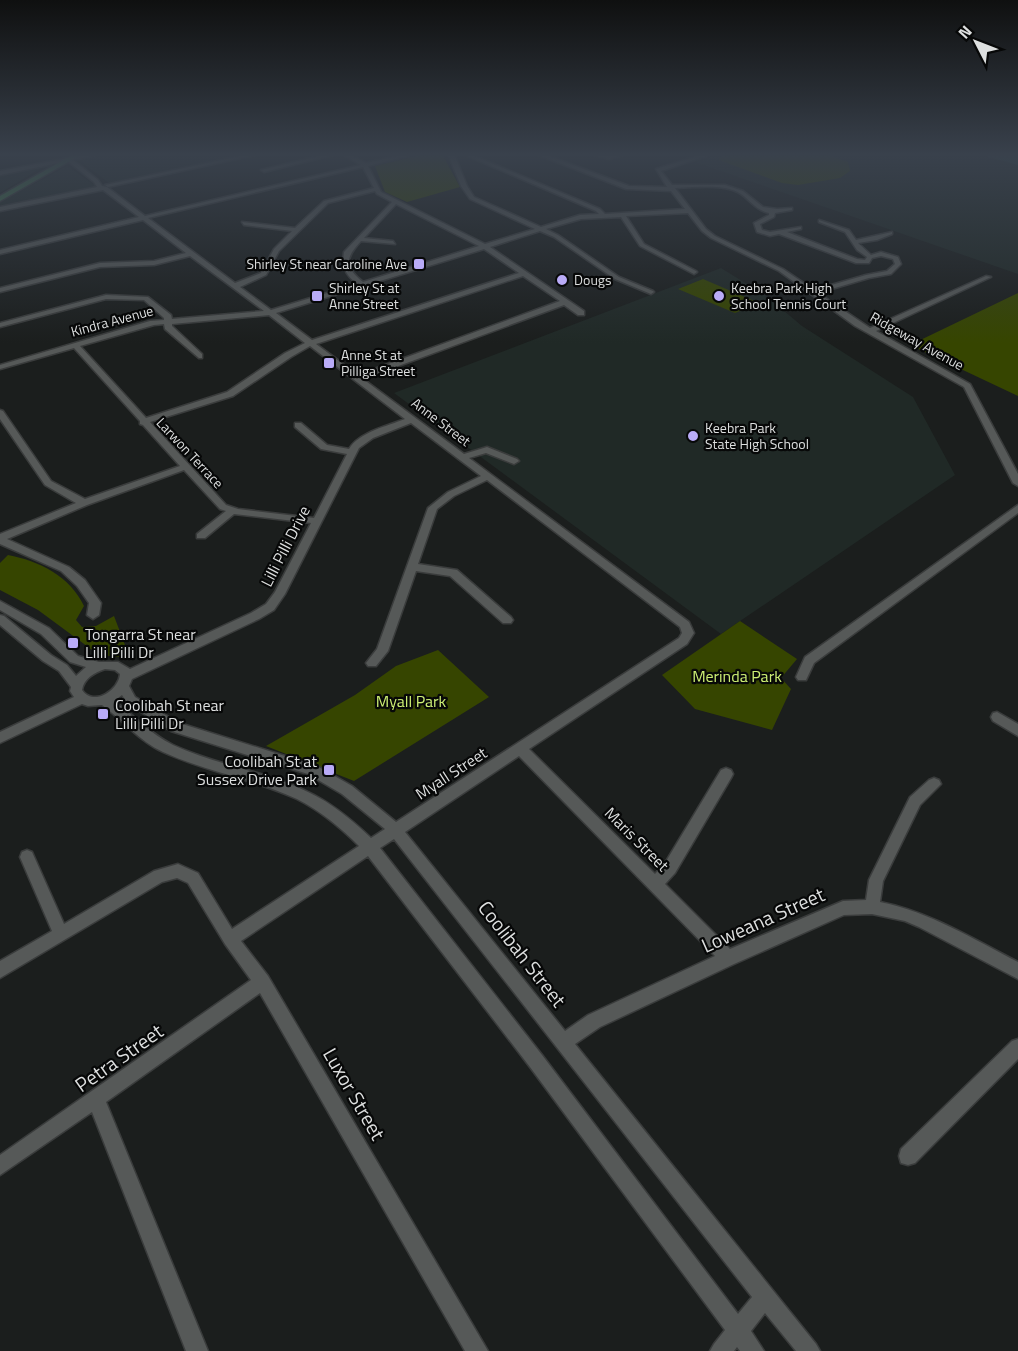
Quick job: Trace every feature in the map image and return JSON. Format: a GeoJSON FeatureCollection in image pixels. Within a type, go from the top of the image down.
{"type":"FeatureCollection","features":[{"type":"Feature","properties":{"kind":"street"},"geometry":{"type":"LineString","coordinates":[[0,252],[144,217]]}},
{"type":"Feature","properties":{"kind":"street","name":"Anne Street"},"geometry":{"type":"LineString","coordinates":[[144,217],[681,622],[688,633]]}},
{"type":"Feature","properties":{"kind":"street"},"geometry":{"type":"LineString","coordinates":[[235,286],[264,273],[276,250],[310,217]]}},
{"type":"Feature","properties":{"kind":"street"},"geometry":{"type":"LineString","coordinates":[[362,284],[349,274],[346,262],[347,252],[380,217]]}},
{"type":"Feature","properties":{"kind":"street"},"geometry":{"type":"LineString","coordinates":[[428,217],[485,246],[581,313]]}},
{"type":"Feature","properties":{"kind":"street"},"geometry":{"type":"LineString","coordinates":[[514,217],[562,240],[617,278],[651,292]]}},
{"type":"Feature","properties":{"kind":"street","name":"Kindra Avenue"},"geometry":{"type":"LineString","coordinates":[[0,367],[147,324],[270,313],[580,217]]}},
{"type":"Feature","properties":{"kind":"street"},"geometry":{"type":"LineString","coordinates":[[624,217],[642,245],[694,272]]}},
{"type":"Feature","properties":{"kind":"street","name":"Ridgeway Avenue"},"geometry":{"type":"LineString","coordinates":[[694,217],[713,237],[781,270],[870,332],[970,389],[1018,483]]}},
{"type":"Feature","properties":{"kind":"street"},"geometry":{"type":"LineString","coordinates":[[770,217],[757,223],[756,228],[765,234],[799,228]]}},
{"type":"Feature","properties":{"kind":"street"},"geometry":{"type":"LineString","coordinates":[[821,221],[845,230],[868,260],[868,276]]}},
{"type":"Feature","properties":{"kind":"street"},"geometry":{"type":"LineString","coordinates":[[244,223],[297,230]]}},
{"type":"Feature","properties":{"kind":"street"},"geometry":{"type":"LineString","coordinates":[[780,232],[856,261],[868,260],[878,254],[896,258],[898,264],[889,273],[868,276],[814,292]]}},
{"type":"Feature","properties":{"kind":"street"},"geometry":{"type":"LineString","coordinates":[[855,242],[874,239],[890,233]]}},
{"type":"Feature","properties":{"kind":"street"},"geometry":{"type":"LineString","coordinates":[[359,239],[393,243]]}},
{"type":"Feature","properties":{"kind":"street"},"geometry":{"type":"LineString","coordinates":[[0,290],[100,265],[154,262],[192,253]]}},
{"type":"Feature","properties":{"kind":"street"},"geometry":{"type":"LineString","coordinates":[[143,422],[230,394],[288,355],[311,343],[524,273]]}},
{"type":"Feature","properties":{"kind":"street"},"geometry":{"type":"LineString","coordinates":[[870,332],[988,278]]}},
{"type":"Feature","properties":{"kind":"street"},"geometry":{"type":"LineString","coordinates":[[0,325],[106,297],[146,298],[168,317],[168,327],[199,356]]}},
{"type":"Feature","properties":{"kind":"street"},"geometry":{"type":"LineString","coordinates":[[358,378],[565,302]]}},
{"type":"Feature","properties":{"kind":"street","name":"Larwon Terrace"},"geometry":{"type":"LineString","coordinates":[[75,345],[219,503],[232,511]]}},
{"type":"Feature","properties":{"kind":"street"},"geometry":{"type":"LineString","coordinates":[[0,413],[48,483],[84,503]]}},
{"type":"Feature","properties":{"kind":"street","name":"Lilli Pilli Drive"},"geometry":{"type":"LineString","coordinates":[[125,682],[270,607],[280,594],[352,452],[364,439],[412,419]]}},
{"type":"Feature","properties":{"kind":"street"},"geometry":{"type":"LineString","coordinates":[[298,425],[324,447],[352,452]]}},
{"type":"Feature","properties":{"kind":"street"},"geometry":{"type":"LineString","coordinates":[[462,457],[487,450],[514,461]]}},
{"type":"Feature","properties":{"kind":"street"},"geometry":{"type":"LineString","coordinates":[[0,539],[84,503],[185,466]]}},
{"type":"Feature","properties":{"kind":"street"},"geometry":{"type":"LineString","coordinates":[[372,663],[382,651],[433,508],[451,494],[488,476]]}},
{"type":"Feature","properties":{"kind":"street"},"geometry":{"type":"LineString","coordinates":[[802,677],[809,660],[1018,508]]}},
{"type":"Feature","properties":{"kind":"street"},"geometry":{"type":"LineString","coordinates":[[201,536],[232,511],[317,521]]}},
{"type":"Feature","properties":{"kind":"street"},"geometry":{"type":"LineString","coordinates":[[0,539],[65,569],[81,583],[95,603],[93,615]]}},
{"type":"Feature","properties":{"kind":"street"},"geometry":{"type":"LineString","coordinates":[[412,567],[453,573],[507,620]]}},
{"type":"Feature","properties":{"kind":"street"},"geometry":{"type":"LineString","coordinates":[[0,605],[45,631],[74,658],[98,666],[118,666],[126,672],[125,682],[103,700],[81,699],[77,695],[76,685],[69,672],[0,620]]}},
{"type":"Feature","properties":{"kind":"street","name":"Myall Street"},"geometry":{"type":"LineString","coordinates":[[230,939],[683,641],[688,633]]}},
{"type":"Feature","properties":{"kind":"street"},"geometry":{"type":"LineString","coordinates":[[76,685],[84,674],[98,666]]}},
{"type":"Feature","properties":{"kind":"street","name":"Coolibah Street"},"geometry":{"type":"LineString","coordinates":[[125,682],[131,700],[175,727],[296,764],[321,775],[362,800],[395,830],[809,1351]]}},
{"type":"Feature","properties":{"kind":"street"},"geometry":{"type":"LineString","coordinates":[[0,738],[81,699]]}},
{"type":"Feature","properties":{"kind":"street"},"geometry":{"type":"LineString","coordinates":[[103,700],[114,707],[147,739],[196,760],[282,787],[303,796],[337,816],[370,847],[543,1070],[753,1351]]}},
{"type":"Feature","properties":{"kind":"street"},"geometry":{"type":"LineString","coordinates":[[997,717],[1018,731]]}},
{"type":"Feature","properties":{"kind":"street","name":"Maris Street"},"geometry":{"type":"LineString","coordinates":[[520,748],[728,958]]}},
{"type":"Feature","properties":{"kind":"street"},"geometry":{"type":"LineString","coordinates":[[656,884],[670,868],[726,774]]}},
{"type":"Feature","properties":{"kind":"street"},"geometry":{"type":"LineString","coordinates":[[872,907],[876,880],[915,801],[934,784]]}},
{"type":"Feature","properties":{"kind":"street"},"geometry":{"type":"LineString","coordinates":[[0,970],[61,934],[27,857]]}},
{"type":"Feature","properties":{"kind":"street","name":"Luxor Street"},"geometry":{"type":"LineString","coordinates":[[61,934],[159,876],[178,871],[193,878],[230,939],[262,982],[477,1351]]}},
{"type":"Feature","properties":{"kind":"street","name":"Loweana Street"},"geometry":{"type":"LineString","coordinates":[[564,1041],[594,1021],[728,958],[843,908],[888,909],[924,921],[1018,971]]}},
{"type":"Feature","properties":{"kind":"street","name":"Petra Street"},"geometry":{"type":"LineString","coordinates":[[0,1166],[262,982]]}},
{"type":"Feature","properties":{"kind":"street"},"geometry":{"type":"LineString","coordinates":[[908,1156],[1018,1047]]}},
{"type":"Feature","properties":{"kind":"street"},"geometry":{"type":"LineString","coordinates":[[96,1100],[197,1351]]}},
{"type":"Feature","properties":{"kind":"street"},"geometry":{"type":"LineString","coordinates":[[721,1351],[766,1296]]}},
{"type":"Feature","properties":{"kind":"shaded area"},"geometry":{"type":"Polygon","coordinates":[[[854,217],[1018,217],[1018,274],[854,217]]]}},
{"type":"Feature","properties":{"kind":"shaded area","name":"Keebra Park State High School"},"geometry":{"type":"Polygon","coordinates":[[[721,268],[765,295],[802,326],[913,397],[955,475],[721,634],[394,393],[721,268]]]}},
{"type":"Feature","properties":{"kind":"green space","name":"Keebra Park High School Tennis Court"},"geometry":{"type":"Polygon","coordinates":[[[703,279],[759,303],[735,313],[678,289],[703,279]]]}},
{"type":"Feature","properties":{"kind":"green space"},"geometry":{"type":"Polygon","coordinates":[[[1018,293],[1018,396],[910,345],[1018,293]]]}},
{"type":"Feature","properties":{"kind":"green space"},"geometry":{"type":"Polygon","coordinates":[[[8,555],[42,566],[71,586],[84,606],[76,620],[82,627],[96,626],[114,616],[130,658],[99,655],[38,610],[0,590],[0,563],[8,555]]]}},
{"type":"Feature","properties":{"kind":"green space","name":"Merinda Park"},"geometry":{"type":"Polygon","coordinates":[[[740,621],[797,659],[781,678],[791,689],[772,730],[695,709],[662,675],[740,621]]]}},
{"type":"Feature","properties":{"kind":"green space","name":"Myall Park"},"geometry":{"type":"Polygon","coordinates":[[[438,650],[489,697],[354,781],[266,746],[355,695],[396,666],[438,650]]]}},
{"type":"Feature","properties":{"kind":"place","name":"Shirley St near Caroline Ave"},"geometry":{"type":"Point","coordinates":[419,264]}},
{"type":"Feature","properties":{"kind":"place","name":"Dougs"},"geometry":{"type":"Point","coordinates":[562,280]}},
{"type":"Feature","properties":{"kind":"place","name":"Shirley St at Anne Street"},"geometry":{"type":"Point","coordinates":[317,296]}},
{"type":"Feature","properties":{"kind":"place","name":"Keebra Park High School Tennis Court"},"geometry":{"type":"Point","coordinates":[719,296]}},
{"type":"Feature","properties":{"kind":"place","name":"Anne St at Pilliga Street"},"geometry":{"type":"Point","coordinates":[329,363]}},
{"type":"Feature","properties":{"kind":"place","name":"Keebra Park State High School"},"geometry":{"type":"Point","coordinates":[693,436]}},
{"type":"Feature","properties":{"kind":"place","name":"Tongarra St near Lilli Pilli Dr"},"geometry":{"type":"Point","coordinates":[73,643]}},
{"type":"Feature","properties":{"kind":"place","name":"Coolibah St near Lilli Pilli Dr"},"geometry":{"type":"Point","coordinates":[103,714]}},
{"type":"Feature","properties":{"kind":"place","name":"Coolibah St at Sussex Drive Park"},"geometry":{"type":"Point","coordinates":[329,770]}}]}
